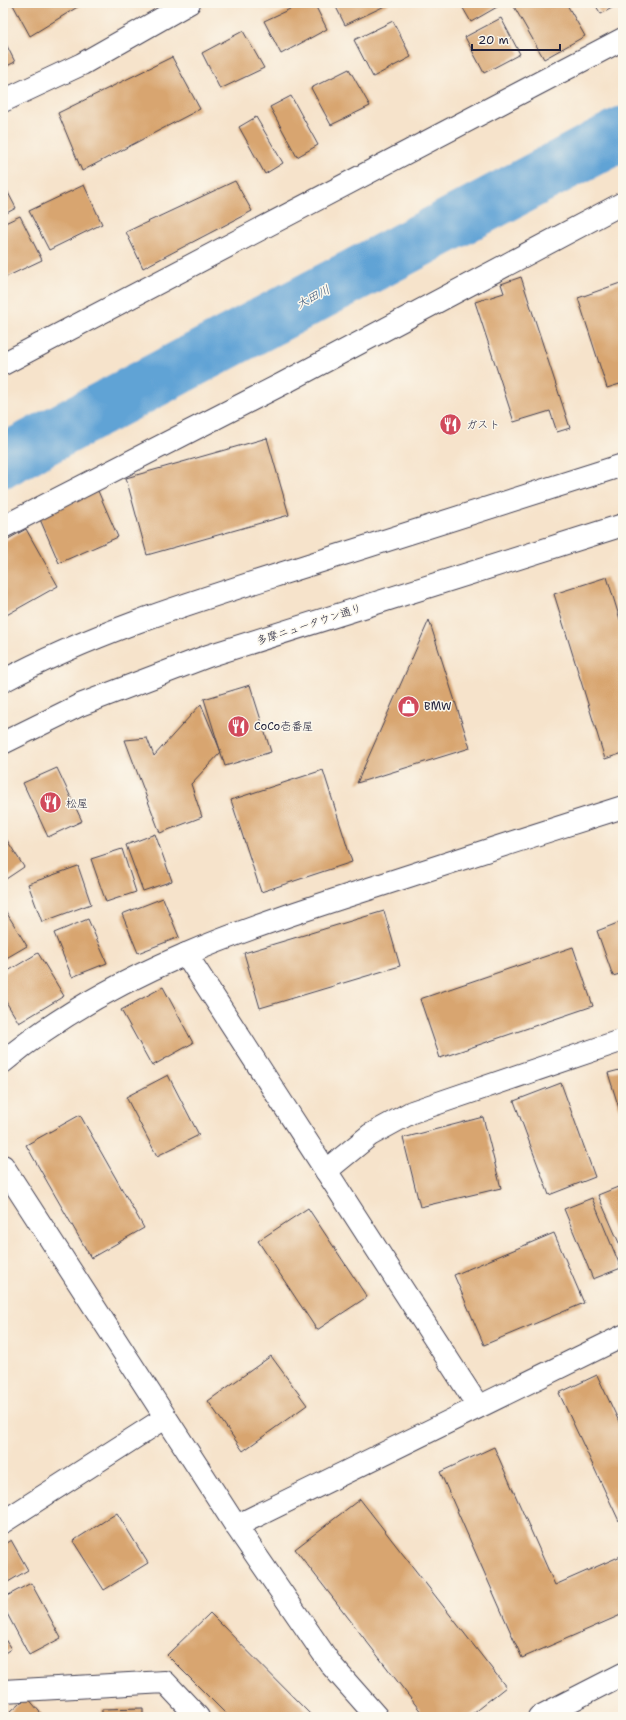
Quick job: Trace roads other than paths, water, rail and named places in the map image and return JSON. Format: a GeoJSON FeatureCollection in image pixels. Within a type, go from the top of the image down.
{"type":"FeatureCollection","features":[{"type":"Feature","properties":{"kind":"street"},"geometry":{"type":"LineString","coordinates":[[3,101],[82,64],[189,3]]}},
{"type":"Feature","properties":{"kind":"street"},"geometry":{"type":"LineString","coordinates":[[3,364],[623,39]]}},
{"type":"Feature","properties":{"kind":"street"},"geometry":{"type":"LineString","coordinates":[[3,527],[282,384],[623,203]]}},
{"type":"Feature","properties":{"kind":"street"},"geometry":{"type":"LineString","coordinates":[[3,681],[38,662],[120,627],[187,604],[623,465]]}},
{"type":"Feature","properties":{"kind":"street","name":"多摩ニュータウン通り"},"geometry":{"type":"LineString","coordinates":[[3,743],[80,705],[208,656],[623,525]]}},
{"type":"Feature","properties":{"kind":"street"},"geometry":{"type":"LineString","coordinates":[[3,1062],[26,1042],[108,990],[186,954],[296,912],[623,807]]}},
{"type":"Feature","properties":{"kind":"street"},"geometry":{"type":"LineString","coordinates":[[186,954],[478,1406]]}},
{"type":"Feature","properties":{"kind":"street"},"geometry":{"type":"LineString","coordinates":[[326,1170],[370,1135],[412,1112],[623,1040]]}},
{"type":"Feature","properties":{"kind":"street"},"geometry":{"type":"LineString","coordinates":[[3,1166],[236,1526],[332,1666],[377,1717]]}},
{"type":"Feature","properties":{"kind":"street"},"geometry":{"type":"LineString","coordinates":[[236,1526],[623,1336]]}},
{"type":"Feature","properties":{"kind":"street"},"geometry":{"type":"LineString","coordinates":[[3,1522],[165,1418]]}},
{"type":"Feature","properties":{"kind":"street"},"geometry":{"type":"LineString","coordinates":[[539,1717],[623,1674]]}},
{"type":"Feature","properties":{"kind":"street"},"geometry":{"type":"LineString","coordinates":[[3,1691],[165,1682],[192,1715]]}},
{"type":"Feature","properties":{"kind":"waterway","name":"大田川"},"geometry":{"type":"LineString","coordinates":[[3,461],[623,133]]}},
{"type":"Feature","properties":{"kind":"place","name":"ガスト"},"geometry":{"type":"Point","coordinates":[450,424]}},
{"type":"Feature","properties":{"kind":"place","name":"BMW"},"geometry":{"type":"Point","coordinates":[408,706]}},
{"type":"Feature","properties":{"kind":"place","name":"CoCo壱番屋"},"geometry":{"type":"Point","coordinates":[238,726]}},
{"type":"Feature","properties":{"kind":"place","name":"松屋"},"geometry":{"type":"Point","coordinates":[51,803]}}]}
